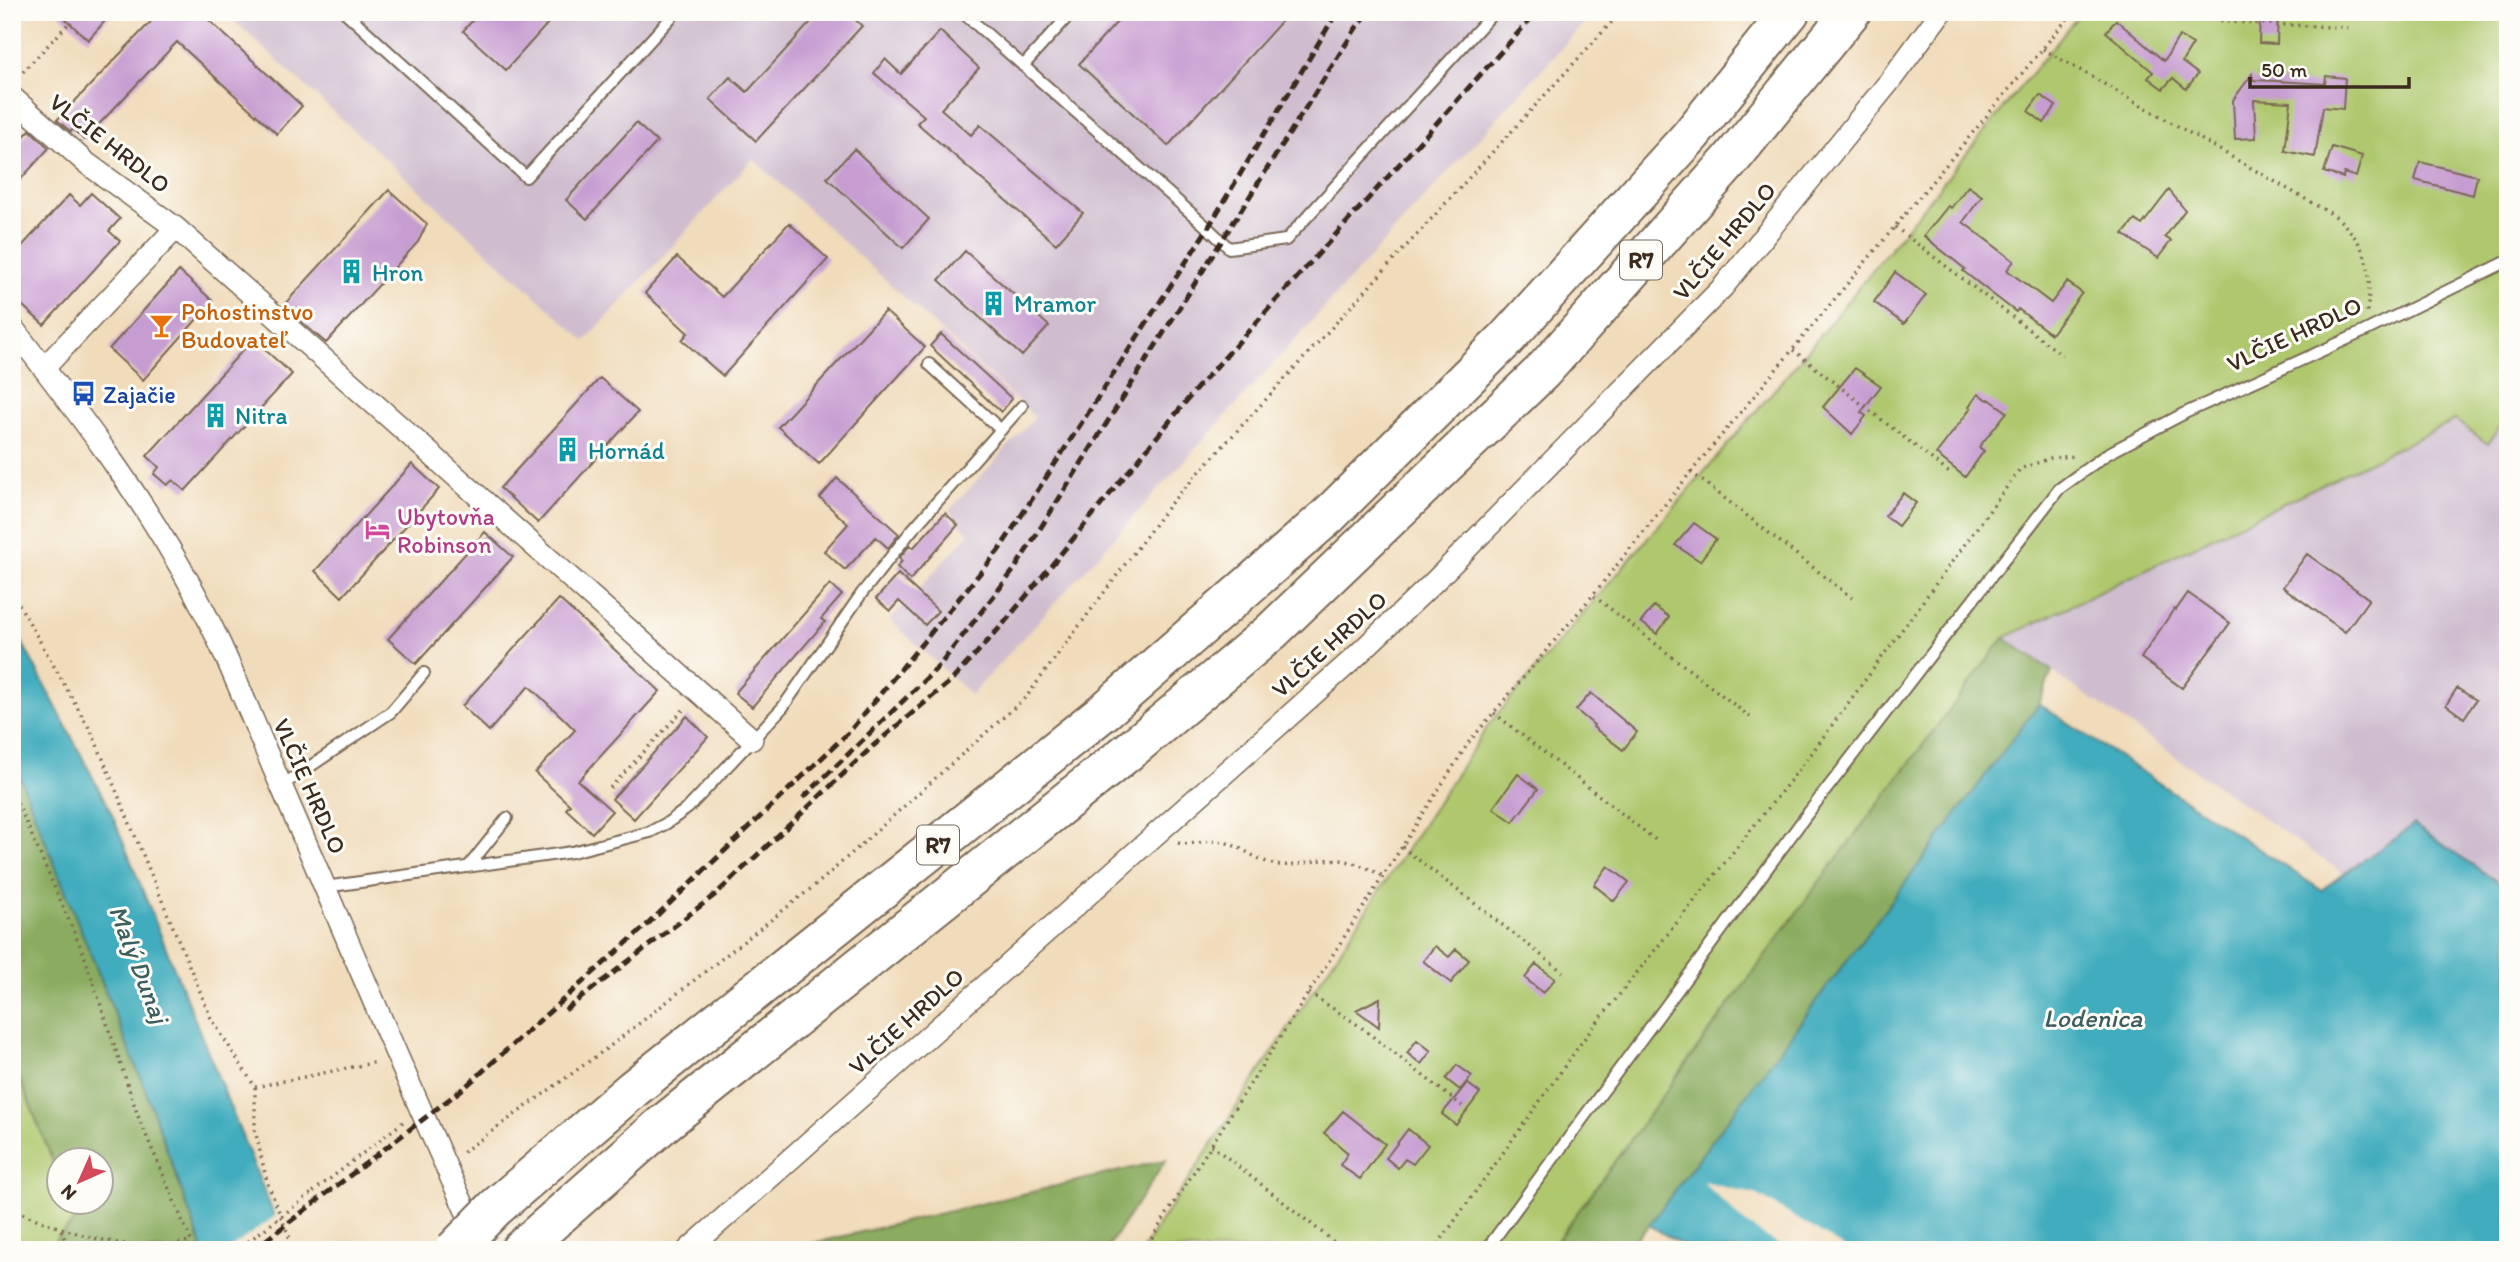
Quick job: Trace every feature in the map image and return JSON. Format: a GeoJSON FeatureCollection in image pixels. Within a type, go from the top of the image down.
{"type":"FeatureCollection","features":[{"type":"Feature","properties":{"kind":"highway","name":"R7"},"geometry":{"type":"LineString","coordinates":[[454,1250],[495,1208],[633,1089],[1107,709],[1240,595],[1373,473],[1506,339],[1682,146],[1790,12]]}},
{"type":"Feature","properties":{"kind":"highway","name":"R7"},"geometry":{"type":"LineString","coordinates":[[520,1250],[663,1124],[1134,747],[1271,632],[1542,372],[1729,162],[1851,12]]}},
{"type":"Feature","properties":{"kind":"street","name":"VLČIE HRDLO"},"geometry":{"type":"LineString","coordinates":[[688,1250],[1156,834],[1436,580],[1723,287],[1890,80],[1941,12]]}},
{"type":"Feature","properties":{"kind":"street","name":"VLČIE HRDLO"},"geometry":{"type":"LineString","coordinates":[[12,97],[85,162],[176,228],[752,739]]}},
{"type":"Feature","properties":{"kind":"street","name":"VLČIE HRDLO"},"geometry":{"type":"LineString","coordinates":[[44,368],[176,228]]}},
{"type":"Feature","properties":{"kind":"street","name":"VLČIE HRDLO"},"geometry":{"type":"LineString","coordinates":[[12,327],[137,494],[192,589],[281,786],[419,1110],[484,1250]]}},
{"type":"Feature","properties":{"kind":"lane"},"geometry":{"type":"LineString","coordinates":[[345,12],[526,177],[676,12]]}},
{"type":"Feature","properties":{"kind":"lane"},"geometry":{"type":"LineString","coordinates":[[962,12],[1229,248],[1286,240],[1494,12]]}},
{"type":"Feature","properties":{"kind":"lane"},"geometry":{"type":"LineString","coordinates":[[1023,66],[1072,12]]}},
{"type":"Feature","properties":{"kind":"lane","name":"VLČIE HRDLO"},"geometry":{"type":"LineString","coordinates":[[1486,1250],[1805,817],[2060,489],[2107,454],[2185,413],[2365,331],[2508,261]]}},
{"type":"Feature","properties":{"kind":"lane"},"geometry":{"type":"LineString","coordinates":[[929,364],[1001,430]]}},
{"type":"Feature","properties":{"kind":"lane"},"geometry":{"type":"LineString","coordinates":[[325,887],[572,852],[650,832],[667,824],[688,808],[783,707],[862,593],[912,530],[1023,406]]}},
{"type":"Feature","properties":{"kind":"lane"},"geometry":{"type":"LineString","coordinates":[[281,786],[391,712],[424,673]]}},
{"type":"Feature","properties":{"kind":"lane"},"geometry":{"type":"LineString","coordinates":[[468,867],[508,818]]}},
{"type":"Feature","properties":{"kind":"path"},"geometry":{"type":"LineString","coordinates":[[444,1166],[613,1044],[823,879],[1027,696],[1170,504],[1621,12]]}},
{"type":"Feature","properties":{"kind":"path"},"geometry":{"type":"LineString","coordinates":[[1144,1250],[1469,741],[1593,595],[1691,472],[2073,12]]}},
{"type":"Feature","properties":{"kind":"path"},"geometry":{"type":"LineString","coordinates":[[2194,12],[2226,22],[2354,29]]}},
{"type":"Feature","properties":{"kind":"path"},"geometry":{"type":"LineString","coordinates":[[12,84],[69,23]]}},
{"type":"Feature","properties":{"kind":"path"},"geometry":{"type":"LineString","coordinates":[[2043,49],[2335,216],[2350,229],[2366,256],[2371,284],[2365,331]]}},
{"type":"Feature","properties":{"kind":"path"},"geometry":{"type":"LineString","coordinates":[[1895,227],[2062,355]]}},
{"type":"Feature","properties":{"kind":"path"},"geometry":{"type":"LineString","coordinates":[[1793,350],[1952,475]]}},
{"type":"Feature","properties":{"kind":"path"},"geometry":{"type":"LineString","coordinates":[[1434,1250],[1584,1039],[1805,762],[2020,469],[2051,458],[2107,454]]}},
{"type":"Feature","properties":{"kind":"path"},"geometry":{"type":"LineString","coordinates":[[1691,472],[1853,598]]}},
{"type":"Feature","properties":{"kind":"path"},"geometry":{"type":"LineString","coordinates":[[12,592],[93,735],[211,1018],[255,1087],[255,1130],[267,1182],[292,1244],[297,1250]]}},
{"type":"Feature","properties":{"kind":"path"},"geometry":{"type":"LineString","coordinates":[[1593,595],[1750,717]]}},
{"type":"Feature","properties":{"kind":"path"},"geometry":{"type":"LineString","coordinates":[[610,788],[699,692]]}},
{"type":"Feature","properties":{"kind":"path"},"geometry":{"type":"LineString","coordinates":[[1494,712],[1658,842]]}},
{"type":"Feature","properties":{"kind":"path"},"geometry":{"type":"LineString","coordinates":[[12,790],[84,955],[138,1116],[195,1250]]}},
{"type":"Feature","properties":{"kind":"path"},"geometry":{"type":"LineString","coordinates":[[1156,834],[1192,845],[1207,840],[1229,843],[1255,859],[1278,865],[1339,859],[1359,863],[1382,876]]}},
{"type":"Feature","properties":{"kind":"path"},"geometry":{"type":"LineString","coordinates":[[1402,847],[1563,972]]}},
{"type":"Feature","properties":{"kind":"path"},"geometry":{"type":"LineString","coordinates":[[1308,993],[1358,1025],[1462,1106]]}},
{"type":"Feature","properties":{"kind":"path"},"geometry":{"type":"LineString","coordinates":[[255,1087],[396,1057]]}},
{"type":"Feature","properties":{"kind":"path"},"geometry":{"type":"LineString","coordinates":[[237,1250],[419,1110]]}},
{"type":"Feature","properties":{"kind":"path"},"geometry":{"type":"LineString","coordinates":[[12,1132],[19,1213],[61,1230],[140,1245],[167,1246],[191,1241]]}},
{"type":"Feature","properties":{"kind":"path"},"geometry":{"type":"LineString","coordinates":[[1210,1145],[1343,1249]]}},
{"type":"Feature","properties":{"kind":"path"},"geometry":{"type":"LineString","coordinates":[[61,1230],[69,1250]]}},
{"type":"Feature","properties":{"kind":"shaded area"},"geometry":{"type":"Polygon","coordinates":[[[224,12],[1594,12],[971,695],[890,620],[969,534],[949,511],[1035,417],[753,159],[585,341],[224,12]]]}},
{"type":"Feature","properties":{"kind":"shaded area"},"geometry":{"type":"Polygon","coordinates":[[[2508,415],[2508,889],[2414,825],[2344,874],[2004,638],[2455,420],[2488,444],[2508,415]]]}},
{"type":"Feature","properties":{"kind":"green space"},"geometry":{"type":"Polygon","coordinates":[[[2081,12],[2508,12],[2508,415],[2488,444],[2455,420],[2004,638],[1814,889],[1550,1250],[1142,1250],[1490,723],[1804,355],[2081,12]]]}},
{"type":"Feature","properties":{"kind":"green space"},"geometry":{"type":"Polygon","coordinates":[[[2004,638],[2052,671],[2039,704],[1649,1225],[1626,1250],[1550,1250],[1814,889],[2004,638]]]}},
{"type":"Feature","properties":{"kind":"green space"},"geometry":{"type":"Polygon","coordinates":[[[12,758],[145,1089],[203,1250],[45,1250],[77,1219],[76,1216],[116,1216],[116,1146],[47,1146],[12,1060],[12,758]]]}},
{"type":"Feature","properties":{"kind":"green space"},"geometry":{"type":"Polygon","coordinates":[[[12,1060],[47,1146],[46,1216],[76,1216],[77,1219],[45,1250],[12,1250],[12,1060]]]}},
{"type":"Feature","properties":{"kind":"green space"},"geometry":{"type":"Polygon","coordinates":[[[1166,1160],[1106,1250],[785,1250],[1166,1160]]]}},
{"type":"Feature","properties":{"kind":"water","name":"Malý Dunaj"},"geometry":{"type":"Polygon","coordinates":[[[12,623],[111,812],[288,1250],[203,1250],[145,1089],[12,758],[12,623]]]}},
{"type":"Feature","properties":{"kind":"water","name":"Lodenica"},"geometry":{"type":"Polygon","coordinates":[[[2039,704],[2321,890],[2414,825],[2508,889],[2508,1250],[1691,1250],[1649,1225],[2039,704]]]}},
{"type":"Feature","properties":{"kind":"pier"},"geometry":{"type":"Polygon","coordinates":[[[1703,1182],[1758,1195],[1848,1250],[1788,1250],[1746,1224],[1703,1182]]]}},
{"type":"Feature","properties":{"kind":"pier"},"geometry":{"type":"Polygon","coordinates":[[[278,1214],[288,1240],[275,1250],[228,1250],[278,1214]]]}},
{"type":"Feature","properties":{"kind":"building"},"geometry":{"type":"Polygon","coordinates":[[[58,12],[113,12],[88,40],[58,12]]]}},
{"type":"Feature","properties":{"kind":"building"},"geometry":{"type":"Polygon","coordinates":[[[160,12],[200,12],[302,106],[277,134],[177,42],[84,140],[73,129],[71,132],[57,120],[160,12]]]}},
{"type":"Feature","properties":{"kind":"building"},"geometry":{"type":"Polygon","coordinates":[[[480,12],[558,12],[506,70],[463,31],[480,12]]]}},
{"type":"Feature","properties":{"kind":"building"},"geometry":{"type":"Polygon","coordinates":[[[820,12],[847,12],[862,26],[756,141],[710,99],[730,77],[747,92],[820,12]]]}},
{"type":"Feature","properties":{"kind":"building"},"geometry":{"type":"Polygon","coordinates":[[[1126,12],[1290,12],[1168,146],[1079,64],[1126,12]]]}},
{"type":"Feature","properties":{"kind":"building"},"geometry":{"type":"Polygon","coordinates":[[[2260,12],[2278,12],[2277,44],[2259,43],[2260,12]]]}},
{"type":"Feature","properties":{"kind":"building"},"geometry":{"type":"Polygon","coordinates":[[[2116,20],[2164,61],[2179,36],[2193,44],[2182,62],[2198,74],[2186,89],[2173,78],[2163,89],[2148,78],[2153,72],[2106,32],[2116,20]]]}},
{"type":"Feature","properties":{"kind":"building"},"geometry":{"type":"Polygon","coordinates":[[[940,31],[979,68],[941,109],[971,135],[980,125],[1083,213],[1056,244],[917,123],[924,116],[874,73],[885,59],[901,74],[940,31]]]}},
{"type":"Feature","properties":{"kind":"building"},"geometry":{"type":"Polygon","coordinates":[[[2252,74],[2253,80],[2325,84],[2326,76],[2345,78],[2343,109],[2323,107],[2315,157],[2285,151],[2291,102],[2254,100],[2256,138],[2235,139],[2233,100],[2252,74]]]}},
{"type":"Feature","properties":{"kind":"building"},"geometry":{"type":"Polygon","coordinates":[[[2040,95],[2056,106],[2044,123],[2028,111],[2040,95]]]}},
{"type":"Feature","properties":{"kind":"building"},"geometry":{"type":"Polygon","coordinates":[[[636,123],[657,142],[587,219],[566,200],[636,123]]]}},
{"type":"Feature","properties":{"kind":"building"},"geometry":{"type":"Polygon","coordinates":[[[30,130],[49,148],[12,189],[12,149],[30,130]]]}},
{"type":"Feature","properties":{"kind":"building"},"geometry":{"type":"Polygon","coordinates":[[[2332,147],[2362,156],[2356,177],[2344,173],[2343,178],[2324,172],[2332,147]]]}},
{"type":"Feature","properties":{"kind":"building"},"geometry":{"type":"Polygon","coordinates":[[[854,149],[929,219],[903,248],[827,178],[854,149]]]}},
{"type":"Feature","properties":{"kind":"building"},"geometry":{"type":"Polygon","coordinates":[[[2420,162],[2477,176],[2473,195],[2415,180],[2420,162]]]}},
{"type":"Feature","properties":{"kind":"building"},"geometry":{"type":"Polygon","coordinates":[[[1968,186],[1982,196],[1963,222],[2014,261],[2007,270],[2051,303],[2067,282],[2082,293],[2051,334],[2018,309],[2016,312],[1995,296],[1924,236],[1968,186]]]}},
{"type":"Feature","properties":{"kind":"building","name":"Hron"},"geometry":{"type":"Polygon","coordinates":[[[389,190],[427,224],[418,242],[326,343],[283,306],[389,190]]]}},
{"type":"Feature","properties":{"kind":"building"},"geometry":{"type":"Polygon","coordinates":[[[2169,190],[2185,210],[2165,237],[2171,241],[2158,258],[2123,234],[2135,220],[2142,225],[2169,190]]]}},
{"type":"Feature","properties":{"kind":"building"},"geometry":{"type":"Polygon","coordinates":[[[91,193],[120,219],[109,231],[120,241],[44,325],[12,296],[12,257],[69,195],[80,205],[91,193]]]}},
{"type":"Feature","properties":{"kind":"building"},"geometry":{"type":"Polygon","coordinates":[[[789,223],[828,259],[723,376],[682,340],[688,333],[645,293],[677,257],[722,297],[789,223]]]}},
{"type":"Feature","properties":{"kind":"building","name":"Mramor"},"geometry":{"type":"Polygon","coordinates":[[[965,251],[1049,326],[1022,356],[939,280],[965,251]]]}},
{"type":"Feature","properties":{"kind":"building","name":"Pohostinstvo Budovateľ"},"geometry":{"type":"Polygon","coordinates":[[[179,271],[213,301],[143,380],[109,349],[179,271]]]}},
{"type":"Feature","properties":{"kind":"building"},"geometry":{"type":"Polygon","coordinates":[[[1895,272],[1926,295],[1904,324],[1874,302],[1895,272]]]}},
{"type":"Feature","properties":{"kind":"building"},"geometry":{"type":"Polygon","coordinates":[[[885,311],[925,347],[819,464],[778,427],[885,311]]]}},
{"type":"Feature","properties":{"kind":"building"},"geometry":{"type":"Polygon","coordinates":[[[941,334],[1012,399],[1001,412],[930,346],[941,334]]]}},
{"type":"Feature","properties":{"kind":"building","name":"Nitra"},"geometry":{"type":"Polygon","coordinates":[[[253,339],[292,374],[185,491],[173,480],[167,485],[154,474],[159,467],[147,456],[253,339]]]}},
{"type":"Feature","properties":{"kind":"building"},"geometry":{"type":"Polygon","coordinates":[[[1855,368],[1881,386],[1861,412],[1866,416],[1852,434],[1823,407],[1855,368]]]}},
{"type":"Feature","properties":{"kind":"building","name":"Hornád"},"geometry":{"type":"Polygon","coordinates":[[[600,378],[638,412],[538,523],[500,488],[600,378]]]}},
{"type":"Feature","properties":{"kind":"building"},"geometry":{"type":"Polygon","coordinates":[[[1978,394],[2007,412],[1979,447],[1984,451],[1965,477],[1936,454],[1971,408],[1969,407],[1978,394]]]}},
{"type":"Feature","properties":{"kind":"building","name":"Ubytovňa Robinson"},"geometry":{"type":"Polygon","coordinates":[[[412,464],[439,489],[342,597],[315,571],[412,464]]]}},
{"type":"Feature","properties":{"kind":"building"},"geometry":{"type":"Polygon","coordinates":[[[837,478],[899,534],[888,548],[876,537],[845,570],[824,551],[848,524],[820,498],[837,478]]]}},
{"type":"Feature","properties":{"kind":"building"},"geometry":{"type":"Polygon","coordinates":[[[1903,493],[1916,503],[1898,526],[1885,516],[1903,493]]]}},
{"type":"Feature","properties":{"kind":"building"},"geometry":{"type":"Polygon","coordinates":[[[945,513],[958,525],[910,580],[897,567],[902,561],[899,558],[910,545],[913,548],[945,513]]]}},
{"type":"Feature","properties":{"kind":"building"},"geometry":{"type":"Polygon","coordinates":[[[1694,523],[1716,539],[1700,561],[1675,545],[1694,523]]]}},
{"type":"Feature","properties":{"kind":"building"},"geometry":{"type":"Polygon","coordinates":[[[485,532],[513,557],[416,664],[388,639],[485,532]]]}},
{"type":"Feature","properties":{"kind":"building"},"geometry":{"type":"Polygon","coordinates":[[[2307,554],[2369,599],[2345,632],[2283,587],[2307,554]]]}},
{"type":"Feature","properties":{"kind":"building"},"geometry":{"type":"Polygon","coordinates":[[[898,574],[938,611],[925,625],[899,601],[890,611],[876,599],[898,574]]]}},
{"type":"Feature","properties":{"kind":"building"},"geometry":{"type":"Polygon","coordinates":[[[830,584],[842,595],[821,619],[825,622],[752,707],[735,693],[830,584]]]}},
{"type":"Feature","properties":{"kind":"building"},"geometry":{"type":"Polygon","coordinates":[[[2188,593],[2230,623],[2182,688],[2141,658],[2188,593]]]}},
{"type":"Feature","properties":{"kind":"building"},"geometry":{"type":"Polygon","coordinates":[[[559,599],[660,691],[578,781],[612,811],[592,833],[566,809],[570,805],[535,773],[575,730],[563,718],[529,686],[489,731],[462,706],[559,599]]]}},
{"type":"Feature","properties":{"kind":"building"},"geometry":{"type":"Polygon","coordinates":[[[1654,606],[1669,617],[1657,634],[1641,622],[1654,606]]]}},
{"type":"Feature","properties":{"kind":"building"},"geometry":{"type":"Polygon","coordinates":[[[2457,688],[2476,700],[2464,718],[2446,705],[2457,688]]]}},
{"type":"Feature","properties":{"kind":"building"},"geometry":{"type":"Polygon","coordinates":[[[1591,693],[1637,732],[1623,750],[1576,710],[1591,693]]]}},
{"type":"Feature","properties":{"kind":"building"},"geometry":{"type":"Polygon","coordinates":[[[687,716],[708,737],[634,819],[612,799],[687,716]]]}},
{"type":"Feature","properties":{"kind":"building"},"geometry":{"type":"Polygon","coordinates":[[[1518,774],[1538,789],[1513,822],[1493,808],[1518,774]]]}},
{"type":"Feature","properties":{"kind":"building"},"geometry":{"type":"Polygon","coordinates":[[[1608,866],[1629,882],[1614,901],[1594,885],[1608,866]]]}},
{"type":"Feature","properties":{"kind":"building"},"geometry":{"type":"Polygon","coordinates":[[[1435,946],[1449,957],[1456,949],[1469,960],[1451,983],[1423,961],[1435,946]]]}},
{"type":"Feature","properties":{"kind":"building"},"geometry":{"type":"Polygon","coordinates":[[[1536,964],[1555,979],[1543,993],[1525,978],[1536,964]]]}},
{"type":"Feature","properties":{"kind":"building"},"geometry":{"type":"Polygon","coordinates":[[[1380,998],[1379,1027],[1356,1010],[1380,998]]]}},
{"type":"Feature","properties":{"kind":"building"},"geometry":{"type":"Polygon","coordinates":[[[1417,1040],[1431,1051],[1421,1064],[1407,1053],[1417,1040]]]}},
{"type":"Feature","properties":{"kind":"building"},"geometry":{"type":"Polygon","coordinates":[[[1457,1065],[1472,1076],[1460,1090],[1446,1079],[1457,1065]]]}},
{"type":"Feature","properties":{"kind":"building"},"geometry":{"type":"Polygon","coordinates":[[[1467,1083],[1480,1093],[1456,1125],[1442,1114],[1467,1083]]]}},
{"type":"Feature","properties":{"kind":"building"},"geometry":{"type":"Polygon","coordinates":[[[1343,1111],[1385,1144],[1360,1179],[1340,1165],[1348,1153],[1324,1133],[1343,1111]]]}},
{"type":"Feature","properties":{"kind":"building"},"geometry":{"type":"Polygon","coordinates":[[[1408,1129],[1428,1145],[1413,1164],[1405,1159],[1398,1168],[1386,1158],[1408,1129]]]}},
{"type":"Feature","properties":{"kind":"railway"},"geometry":{"type":"LineString","coordinates":[[253,1250],[465,1087],[649,923],[849,732],[999,550],[1208,228],[1337,12]]}},
{"type":"Feature","properties":{"kind":"railway"},"geometry":{"type":"LineString","coordinates":[[803,798],[939,666],[1014,570],[1356,28],[1369,12]]}},
{"type":"Feature","properties":{"kind":"railway"},"geometry":{"type":"LineString","coordinates":[[565,1010],[716,894],[873,746],[953,679],[1004,623],[1197,388],[1537,12]]}},
{"type":"Feature","properties":{"kind":"place","name":"Hron"},"geometry":{"type":"Point","coordinates":[352,272]}},
{"type":"Feature","properties":{"kind":"place","name":"Mramor"},"geometry":{"type":"Point","coordinates":[994,303]}},
{"type":"Feature","properties":{"kind":"place","name":"Pohostinstvo Budovateľ"},"geometry":{"type":"Point","coordinates":[161,325]}},
{"type":"Feature","properties":{"kind":"place","name":"Zajačie"},"geometry":{"type":"Point","coordinates":[83,394]}},
{"type":"Feature","properties":{"kind":"place","name":"Nitra"},"geometry":{"type":"Point","coordinates":[215,415]}},
{"type":"Feature","properties":{"kind":"place","name":"Hornád"},"geometry":{"type":"Point","coordinates":[568,450]}},
{"type":"Feature","properties":{"kind":"place","name":"Ubytovňa Robinson"},"geometry":{"type":"Point","coordinates":[377,530]}}]}
